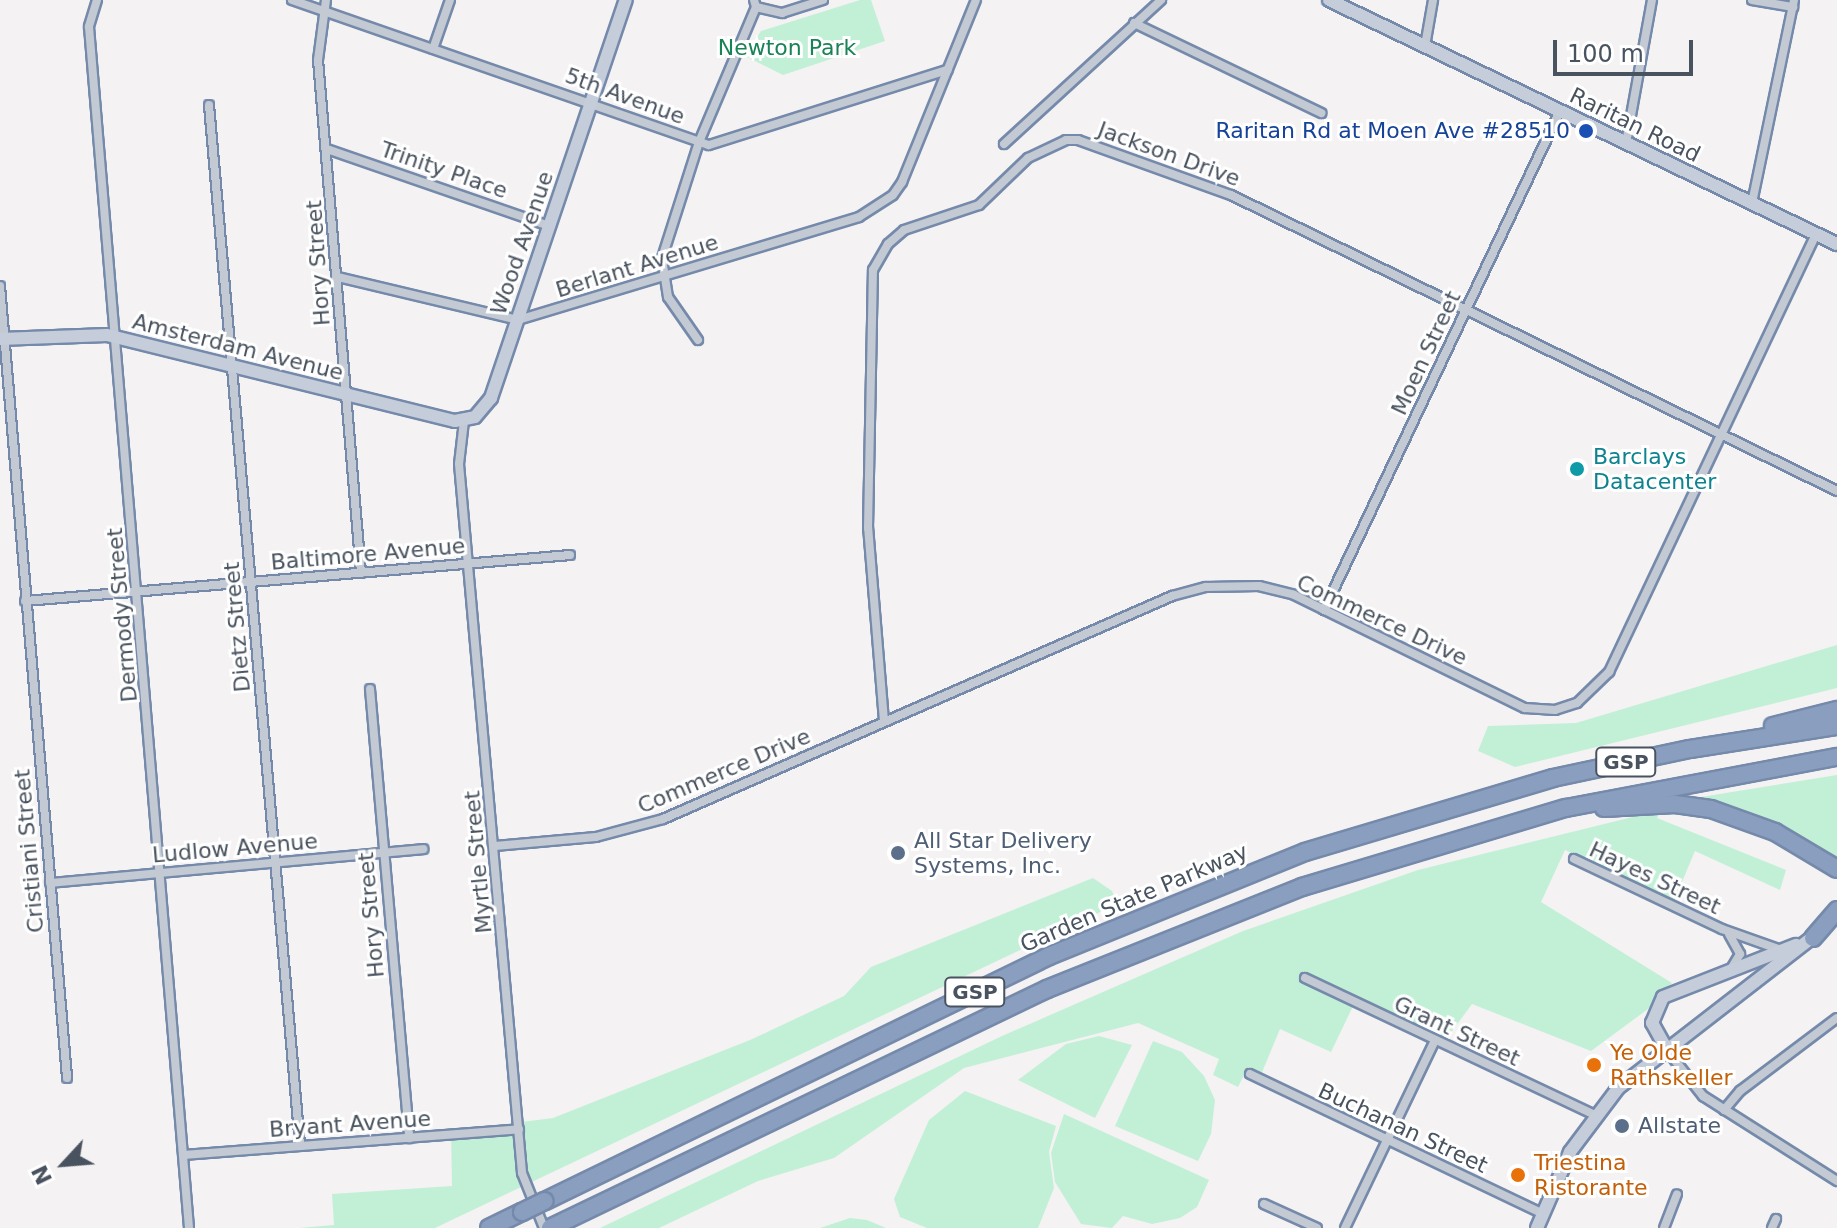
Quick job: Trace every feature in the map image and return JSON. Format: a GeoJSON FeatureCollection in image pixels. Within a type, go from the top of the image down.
{"type":"FeatureCollection","features":[{"type":"Feature","properties":{"kind":"highway"},"geometry":{"type":"LineString","coordinates":[[1621,763],[1837,710]]}},
{"type":"Feature","properties":{"kind":"highway","name":"Garden State Parkway"},"geometry":{"type":"LineString","coordinates":[[489,1228],[987,986],[1175,902],[1419,815],[1621,763],[1837,726]]}},
{"type":"Feature","properties":{"kind":"highway","name":"GSP"},"geometry":{"type":"LineString","coordinates":[[550,1227],[1110,962],[1302,887],[1500,825],[1668,786],[1837,757]]}},
{"type":"Feature","properties":{"kind":"highway"},"geometry":{"type":"LineString","coordinates":[[1500,825],[1610,808],[1698,806],[1775,832],[1837,869]]}},
{"type":"Feature","properties":{"kind":"highway"},"geometry":{"type":"LineString","coordinates":[[1813,938],[1837,910]]}},
{"type":"Feature","properties":{"kind":"highway"},"geometry":{"type":"LineString","coordinates":[[1813,938],[1837,919]]}},
{"type":"Feature","properties":{"kind":"main road","name":"Wood Avenue"},"geometry":{"type":"LineString","coordinates":[[464,421],[488,404],[626,0]]}},
{"type":"Feature","properties":{"kind":"main road","name":"Raritan Road"},"geometry":{"type":"LineString","coordinates":[[1329,0],[1837,244]]}},
{"type":"Feature","properties":{"kind":"main road","name":"Amsterdam Avenue"},"geometry":{"type":"LineString","coordinates":[[2,339],[74,333],[118,337],[464,421]]}},
{"type":"Feature","properties":{"kind":"main road"},"geometry":{"type":"LineString","coordinates":[[1666,1048],[1652,1023],[1659,1001],[1813,938]]}},
{"type":"Feature","properties":{"kind":"main road"},"geometry":{"type":"LineString","coordinates":[[1537,1228],[1565,1160],[1595,1115],[1666,1048],[1813,938]]}},
{"type":"Feature","properties":{"kind":"street","name":"Dermody Street"},"geometry":{"type":"LineString","coordinates":[[97,0],[89,27],[118,337],[189,1228]]}},
{"type":"Feature","properties":{"kind":"street","name":"5th Avenue"},"geometry":{"type":"LineString","coordinates":[[292,0],[699,142],[720,143],[947,70]]}},
{"type":"Feature","properties":{"kind":"street","name":"Hory Street"},"geometry":{"type":"LineString","coordinates":[[326,0],[322,10],[318,60],[361,573]]}},
{"type":"Feature","properties":{"kind":"street"},"geometry":{"type":"LineString","coordinates":[[433,49],[450,0]]}},
{"type":"Feature","properties":{"kind":"street"},"geometry":{"type":"LineString","coordinates":[[698,340],[671,302],[662,278],[663,251],[699,142],[755,4],[782,13],[823,0]]}},
{"type":"Feature","properties":{"kind":"street"},"geometry":{"type":"LineString","coordinates":[[947,70],[976,0]]}},
{"type":"Feature","properties":{"kind":"street"},"geometry":{"type":"LineString","coordinates":[[1004,144],[1161,0]]}},
{"type":"Feature","properties":{"kind":"street"},"geometry":{"type":"LineString","coordinates":[[1425,46],[1433,0]]}},
{"type":"Feature","properties":{"kind":"street"},"geometry":{"type":"LineString","coordinates":[[1626,143],[1652,0]]}},
{"type":"Feature","properties":{"kind":"street"},"geometry":{"type":"LineString","coordinates":[[1752,0],[1794,4],[1752,203]]}},
{"type":"Feature","properties":{"kind":"street"},"geometry":{"type":"LineString","coordinates":[[1134,23],[1321,113]]}},
{"type":"Feature","properties":{"kind":"street","name":"Berlant Avenue"},"geometry":{"type":"LineString","coordinates":[[338,277],[517,320],[859,217],[893,195],[947,70]]}},
{"type":"Feature","properties":{"kind":"street","name":"Dietz Street"},"geometry":{"type":"LineString","coordinates":[[209,105],[300,1146]]}},
{"type":"Feature","properties":{"kind":"street","name":"Moen Street"},"geometry":{"type":"LineString","coordinates":[[1324,610],[1560,111]]}},
{"type":"Feature","properties":{"kind":"street","name":"Jackson Drive"},"geometry":{"type":"LineString","coordinates":[[884,721],[868,528],[873,270],[888,244],[904,230],[979,205],[1028,158],[1066,140],[1078,140],[1231,195],[1837,491]]}},
{"type":"Feature","properties":{"kind":"street","name":"Trinity Place"},"geometry":{"type":"LineString","coordinates":[[327,149],[549,226]]}},
{"type":"Feature","properties":{"kind":"street","name":"Commerce Drive"},"geometry":{"type":"LineString","coordinates":[[495,846],[596,837],[648,824],[1189,590],[1259,586],[1324,610],[1525,708],[1555,710],[1577,703],[1609,672],[1816,234]]}},
{"type":"Feature","properties":{"kind":"street","name":"Cristiani Street"},"geometry":{"type":"LineString","coordinates":[[0,286],[2,339],[67,1078]]}},
{"type":"Feature","properties":{"kind":"street","name":"Myrtle Street"},"geometry":{"type":"LineString","coordinates":[[464,421],[459,458],[523,1181],[550,1227]]}},
{"type":"Feature","properties":{"kind":"street","name":"Baltimore Avenue"},"geometry":{"type":"LineString","coordinates":[[25,601],[570,555]]}},
{"type":"Feature","properties":{"kind":"street","name":"Hory Street"},"geometry":{"type":"LineString","coordinates":[[370,689],[409,1138]]}},
{"type":"Feature","properties":{"kind":"street","name":"Ludlow Avenue"},"geometry":{"type":"LineString","coordinates":[[50,883],[423,849]]}},
{"type":"Feature","properties":{"kind":"street","name":"Hayes Street"},"geometry":{"type":"LineString","coordinates":[[1574,859],[1722,929],[1784,950]]}},
{"type":"Feature","properties":{"kind":"street","name":"Hayes Street"},"geometry":{"type":"LineString","coordinates":[[1722,929],[1740,950],[1729,970]]}},
{"type":"Feature","properties":{"kind":"street","name":"Grant Street"},"geometry":{"type":"LineString","coordinates":[[1305,978],[1595,1115]]}},
{"type":"Feature","properties":{"kind":"street"},"geometry":{"type":"LineString","coordinates":[[1724,1110],[1740,1091],[1837,1018]]}},
{"type":"Feature","properties":{"kind":"street"},"geometry":{"type":"LineString","coordinates":[[1345,1228],[1435,1040]]}},
{"type":"Feature","properties":{"kind":"street"},"geometry":{"type":"LineString","coordinates":[[1666,1048],[1698,1092],[1837,1181]]}},
{"type":"Feature","properties":{"kind":"street","name":"Buchanan Street"},"geometry":{"type":"LineString","coordinates":[[1250,1074],[1542,1213]]}},
{"type":"Feature","properties":{"kind":"street","name":"Bryant Avenue"},"geometry":{"type":"LineString","coordinates":[[184,1155],[519,1129]]}},
{"type":"Feature","properties":{"kind":"street"},"geometry":{"type":"LineString","coordinates":[[1664,1228],[1677,1194]]}},
{"type":"Feature","properties":{"kind":"street"},"geometry":{"type":"LineString","coordinates":[[1264,1204],[1317,1228]]}},
{"type":"Feature","properties":{"kind":"green space","name":"Newton Park"},"geometry":{"type":"Polygon","coordinates":[[[860,0],[871,0],[885,41],[783,75],[745,56],[761,31],[860,0]]]}},
{"type":"Feature","properties":{"kind":"green space"},"geometry":{"type":"Polygon","coordinates":[[[1837,645],[1837,688],[1515,767],[1478,751],[1488,726],[1576,723],[1837,645]]]}},
{"type":"Feature","properties":{"kind":"green space"},"geometry":{"type":"Polygon","coordinates":[[[1837,775],[1837,860],[1820,847],[1701,797],[1837,775]]]}},
{"type":"Feature","properties":{"kind":"green space"},"geometry":{"type":"Polygon","coordinates":[[[1661,810],[1657,818],[1786,870],[1780,890],[1695,851],[1673,903],[1565,850],[1541,902],[1672,983],[1648,1009],[1591,1051],[1472,1004],[1444,1042],[1355,1002],[1331,1052],[1280,1029],[1260,1077],[1246,1071],[1238,1087],[1213,1075],[1219,1059],[1138,1023],[964,1068],[834,1158],[758,1181],[659,1228],[600,1228],[1002,1036],[1243,931],[1418,870],[1661,810]]]}},
{"type":"Feature","properties":{"kind":"green space"},"geometry":{"type":"Polygon","coordinates":[[[1093,878],[1112,891],[1117,904],[435,1228],[299,1228],[334,1225],[332,1194],[452,1186],[451,1131],[553,1118],[750,1040],[844,996],[871,967],[1093,878]]]}},
{"type":"Feature","properties":{"kind":"green space"},"geometry":{"type":"Polygon","coordinates":[[[1099,1036],[1132,1045],[1095,1118],[1018,1080],[1066,1044],[1099,1036]]]}},
{"type":"Feature","properties":{"kind":"green space"},"geometry":{"type":"Polygon","coordinates":[[[1153,1041],[1182,1052],[1204,1076],[1215,1100],[1211,1134],[1198,1161],[1115,1126],[1153,1041]]]}},
{"type":"Feature","properties":{"kind":"green space"},"geometry":{"type":"Polygon","coordinates":[[[965,1091],[1056,1126],[1049,1152],[1054,1188],[1038,1228],[927,1228],[900,1217],[894,1199],[929,1120],[965,1091]]]}},
{"type":"Feature","properties":{"kind":"green space"},"geometry":{"type":"Polygon","coordinates":[[[1064,1114],[1209,1180],[1197,1207],[1180,1218],[1152,1224],[1123,1216],[1112,1228],[1081,1224],[1055,1182],[1051,1153],[1064,1114]]]}},
{"type":"Feature","properties":{"kind":"green space"},"geometry":{"type":"Polygon","coordinates":[[[850,1218],[867,1220],[886,1228],[820,1228],[850,1218]]]}},
{"type":"Feature","properties":{"kind":"place","name":"Raritan Rd at Moen Ave #28510"},"geometry":{"type":"Point","coordinates":[1586,131]}},
{"type":"Feature","properties":{"kind":"place","name":"Barclays Datacenter"},"geometry":{"type":"Point","coordinates":[1577,469]}},
{"type":"Feature","properties":{"kind":"place","name":"All Star Delivery Systems, Inc."},"geometry":{"type":"Point","coordinates":[898,853]}},
{"type":"Feature","properties":{"kind":"place","name":"Ye Olde Rathskeller"},"geometry":{"type":"Point","coordinates":[1594,1065]}},
{"type":"Feature","properties":{"kind":"place","name":"Allstate"},"geometry":{"type":"Point","coordinates":[1622,1126]}},
{"type":"Feature","properties":{"kind":"place","name":"Triestina Ristorante"},"geometry":{"type":"Point","coordinates":[1518,1175]}}]}
